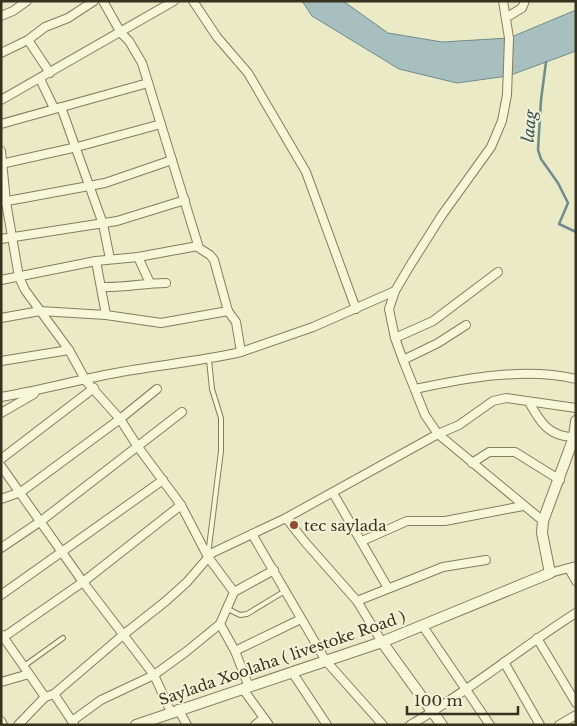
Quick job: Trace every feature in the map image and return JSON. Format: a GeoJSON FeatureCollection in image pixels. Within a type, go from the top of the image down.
{"type":"FeatureCollection","features":[{"type":"Feature","properties":{"kind":"street"},"geometry":{"type":"LineString","coordinates":[[1,16],[14,11],[27,1]]}},
{"type":"Feature","properties":{"kind":"street"},"geometry":{"type":"LineString","coordinates":[[1,53],[28,40],[45,27],[68,18],[94,1]]}},
{"type":"Feature","properties":{"kind":"street"},"geometry":{"type":"LineString","coordinates":[[103,1],[120,33],[136,52],[148,83],[198,246],[200,250],[212,258],[228,311],[236,322],[241,352]]}},
{"type":"Feature","properties":{"kind":"street"},"geometry":{"type":"LineString","coordinates":[[1,100],[174,1]]}},
{"type":"Feature","properties":{"kind":"street"},"geometry":{"type":"LineString","coordinates":[[193,1],[216,37],[248,73],[306,172],[356,309]]}},
{"type":"Feature","properties":{"kind":"street"},"geometry":{"type":"LineString","coordinates":[[503,1],[509,38],[506,95],[502,121],[492,147],[442,215],[395,291],[390,309],[395,338],[403,360],[426,415],[438,434],[543,521]]}},
{"type":"Feature","properties":{"kind":"street"},"geometry":{"type":"LineString","coordinates":[[507,18],[522,8],[525,1]]}},
{"type":"Feature","properties":{"kind":"street"},"geometry":{"type":"LineString","coordinates":[[28,40],[50,73]]}},
{"type":"Feature","properties":{"kind":"street"},"geometry":{"type":"LineString","coordinates":[[40,79],[58,107],[76,147],[103,224],[110,259]]}},
{"type":"Feature","properties":{"kind":"street"},"geometry":{"type":"LineString","coordinates":[[1,124],[148,83]]}},
{"type":"Feature","properties":{"kind":"street"},"geometry":{"type":"LineString","coordinates":[[2,163],[76,147],[161,124]]}},
{"type":"Feature","properties":{"kind":"street"},"geometry":{"type":"LineString","coordinates":[[1,151],[3,202],[19,277],[25,290],[69,350],[86,381],[120,419],[138,447],[181,505],[208,557],[234,592]]}},
{"type":"Feature","properties":{"kind":"street"},"geometry":{"type":"LineString","coordinates":[[3,202],[122,178],[172,160]]}},
{"type":"Feature","properties":{"kind":"street"},"geometry":{"type":"LineString","coordinates":[[1,239],[103,224],[137,216],[184,200]]}},
{"type":"Feature","properties":{"kind":"street"},"geometry":{"type":"LineString","coordinates":[[1,280],[96,261],[138,257],[198,246]]}},
{"type":"Feature","properties":{"kind":"street"},"geometry":{"type":"LineString","coordinates":[[138,257],[150,283]]}},
{"type":"Feature","properties":{"kind":"street"},"geometry":{"type":"LineString","coordinates":[[96,261],[106,315]]}},
{"type":"Feature","properties":{"kind":"street"},"geometry":{"type":"LineString","coordinates":[[395,338],[433,321],[498,272]]}},
{"type":"Feature","properties":{"kind":"street"},"geometry":{"type":"LineString","coordinates":[[102,287],[124,288],[150,283],[166,283]]}},
{"type":"Feature","properties":{"kind":"street"},"geometry":{"type":"LineString","coordinates":[[1,396],[38,391],[120,372],[209,360],[241,352],[356,309],[395,291]]}},
{"type":"Feature","properties":{"kind":"street"},"geometry":{"type":"LineString","coordinates":[[1,318],[40,311],[106,315],[140,322],[161,323],[228,311]]}},
{"type":"Feature","properties":{"kind":"street"},"geometry":{"type":"LineString","coordinates":[[403,360],[438,343],[466,325]]}},
{"type":"Feature","properties":{"kind":"street"},"geometry":{"type":"LineString","coordinates":[[1,362],[69,350]]}},
{"type":"Feature","properties":{"kind":"street"},"geometry":{"type":"LineString","coordinates":[[415,389],[484,377],[540,374],[576,379]]}},
{"type":"Feature","properties":{"kind":"street"},"geometry":{"type":"LineString","coordinates":[[1,459],[94,388]]}},
{"type":"Feature","properties":{"kind":"street"},"geometry":{"type":"LineString","coordinates":[[1,499],[20,492],[120,419],[157,389]]}},
{"type":"Feature","properties":{"kind":"street"},"geometry":{"type":"LineString","coordinates":[[1,414],[38,391]]}},
{"type":"Feature","properties":{"kind":"street"},"geometry":{"type":"LineString","coordinates":[[18,725],[45,697],[54,694],[187,582],[208,557],[333,493],[438,434],[460,425],[493,401],[506,398],[576,408]]}},
{"type":"Feature","properties":{"kind":"street"},"geometry":{"type":"LineString","coordinates":[[529,402],[549,430],[562,437],[574,437]]}},
{"type":"Feature","properties":{"kind":"street"},"geometry":{"type":"LineString","coordinates":[[1,548],[42,520],[182,412]]}},
{"type":"Feature","properties":{"kind":"street"},"geometry":{"type":"LineString","coordinates":[[576,421],[574,437],[560,480],[543,521],[542,533],[550,573],[573,568],[576,581]]}},
{"type":"Feature","properties":{"kind":"street"},"geometry":{"type":"LineString","coordinates":[[472,462],[489,452],[515,452],[560,480]]}},
{"type":"Feature","properties":{"kind":"street"},"geometry":{"type":"LineString","coordinates":[[1,466],[42,520],[83,582],[154,675],[175,710],[187,725]]}},
{"type":"Feature","properties":{"kind":"street"},"geometry":{"type":"LineString","coordinates":[[1,594],[64,552],[163,480]]}},
{"type":"Feature","properties":{"kind":"street"},"geometry":{"type":"LineString","coordinates":[[333,493],[388,588]]}},
{"type":"Feature","properties":{"kind":"street"},"geometry":{"type":"LineString","coordinates":[[45,697],[2,636],[83,582],[181,505]]}},
{"type":"Feature","properties":{"kind":"street"},"geometry":{"type":"LineString","coordinates":[[362,541],[407,521],[445,521],[523,506]]}},
{"type":"Feature","properties":{"kind":"street"},"geometry":{"type":"LineString","coordinates":[[286,518],[304,542],[357,601],[382,642],[442,725]]}},
{"type":"Feature","properties":{"kind":"street"},"geometry":{"type":"LineString","coordinates":[[252,534],[326,661],[383,725]]}},
{"type":"Feature","properties":{"kind":"street"},"geometry":{"type":"LineString","coordinates":[[357,601],[443,567],[486,560]]}},
{"type":"Feature","properties":{"kind":"street"},"geometry":{"type":"LineString","coordinates":[[54,694],[74,723],[101,700],[154,675],[220,624],[234,592],[274,570]]}},
{"type":"Feature","properties":{"kind":"street","name":"Saylada Xoolaha ( livestoke Road )"},"geometry":{"type":"LineString","coordinates":[[136,725],[175,710],[382,642],[550,573]]}},
{"type":"Feature","properties":{"kind":"street"},"geometry":{"type":"LineString","coordinates":[[410,725],[433,712],[537,638],[576,613]]}},
{"type":"Feature","properties":{"kind":"street"},"geometry":{"type":"LineString","coordinates":[[235,651],[301,619]]}},
{"type":"Feature","properties":{"kind":"street"},"geometry":{"type":"LineString","coordinates":[[220,624],[235,651],[246,688],[267,721],[255,725]]}},
{"type":"Feature","properties":{"kind":"street"},"geometry":{"type":"LineString","coordinates":[[422,625],[490,725]]}},
{"type":"Feature","properties":{"kind":"street"},"geometry":{"type":"LineString","coordinates":[[537,638],[576,703]]}},
{"type":"Feature","properties":{"kind":"street"},"geometry":{"type":"LineString","coordinates":[[504,662],[540,725]]}},
{"type":"Feature","properties":{"kind":"street"},"geometry":{"type":"LineString","coordinates":[[292,672],[327,725]]}},
{"type":"Feature","properties":{"kind":"street"},"geometry":{"type":"LineString","coordinates":[[1,682],[29,674]]}},
{"type":"Feature","properties":{"kind":"street"},"geometry":{"type":"LineString","coordinates":[[559,725],[576,715]]}},
{"type":"Feature","properties":{"kind":"street"},"geometry":{"type":"LineString","coordinates":[[1,721],[3,725]]}},
{"type":"Feature","properties":{"kind":"lane"},"geometry":{"type":"LineString","coordinates":[[208,557],[221,443],[222,418],[212,389],[209,360]]}},
{"type":"Feature","properties":{"kind":"lane"},"geometry":{"type":"LineString","coordinates":[[228,608],[240,615],[247,614],[286,591]]}},
{"type":"Feature","properties":{"kind":"lane"},"geometry":{"type":"LineString","coordinates":[[24,666],[63,638]]}},
{"type":"Feature","properties":{"kind":"water"},"geometry":{"type":"Polygon","coordinates":[[[302,1],[343,1],[388,33],[442,42],[509,38],[576,10],[576,51],[508,76],[457,83],[399,69],[312,16],[302,1]]]}},
{"type":"Feature","properties":{"kind":"waterway","name":"laag"},"geometry":{"type":"LineString","coordinates":[[546,62],[541,100],[538,150],[541,159],[558,183],[568,203],[559,224],[576,232]]}},
{"type":"Feature","properties":{"kind":"place","name":"tec saylada"},"geometry":{"type":"Point","coordinates":[294,525]}}]}
